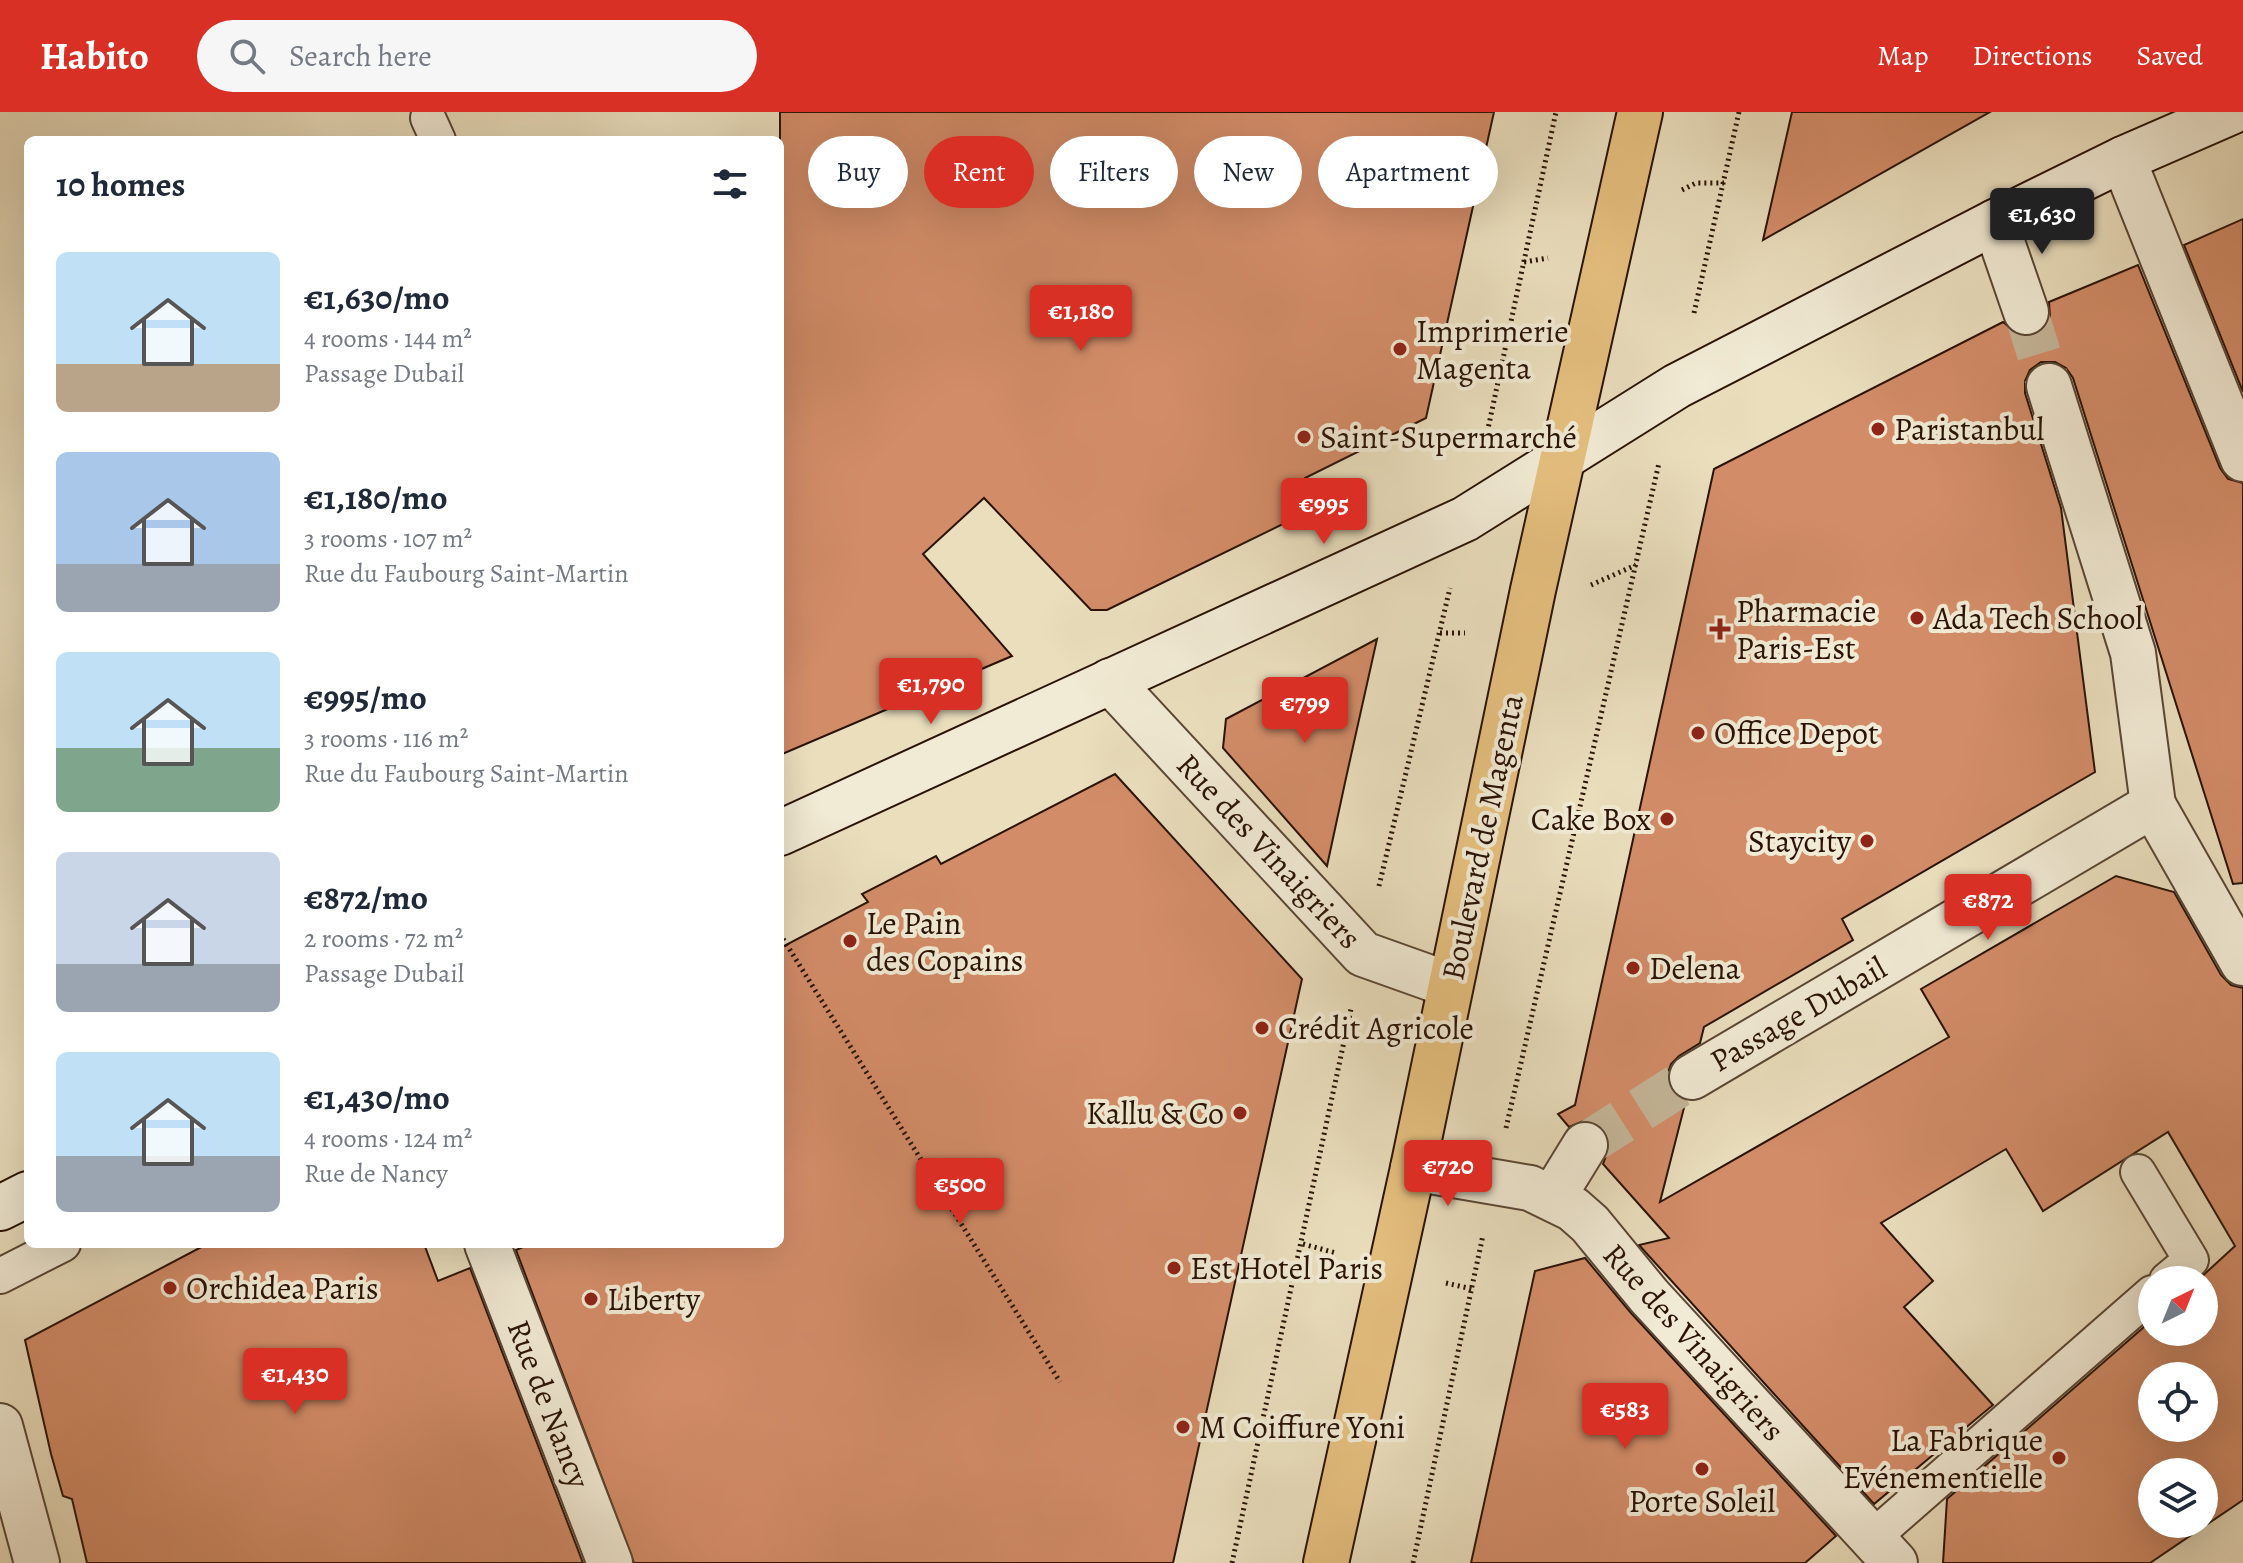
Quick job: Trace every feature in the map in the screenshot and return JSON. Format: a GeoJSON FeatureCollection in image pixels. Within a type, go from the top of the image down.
{"type":"FeatureCollection","features":[{"type":"Feature","properties":{"kind":"main road","name":"Boulevard de Magenta"},"geometry":{"type":"LineString","coordinates":[[1326,1563],[1640,112]]}},
{"type":"Feature","properties":{"kind":"street"},"geometry":{"type":"LineString","coordinates":[[784,831],[1465,519],[1564,460],[1677,386],[1995,222],[2123,159],[2231,112]]}},
{"type":"Feature","properties":{"kind":"street"},"geometry":{"type":"LineString","coordinates":[[2123,159],[2243,459]]}},
{"type":"Feature","properties":{"kind":"street"},"geometry":{"type":"LineString","coordinates":[[1995,222],[2026,312]]}},
{"type":"Feature","properties":{"kind":"street"},"geometry":{"type":"LineString","coordinates":[[2049,386],[2133,653],[2153,805],[2243,963]]}},
{"type":"Feature","properties":{"kind":"street","name":"Rue des Vinaigriers"},"geometry":{"type":"LineString","coordinates":[[1110,681],[1363,954],[1450,985]]}},
{"type":"Feature","properties":{"kind":"street","name":"Passage Dubail"},"geometry":{"type":"LineString","coordinates":[[1692,1077],[2153,805]]}},
{"type":"Feature","properties":{"kind":"street"},"geometry":{"type":"LineString","coordinates":[[1553,1197],[1585,1145]]}},
{"type":"Feature","properties":{"kind":"street","name":"Rue des Vinaigriers"},"geometry":{"type":"LineString","coordinates":[[1413,1168],[1515,1185],[1553,1197],[1590,1224],[1649,1296],[1883,1550]]}},
{"type":"Feature","properties":{"kind":"street"},"geometry":{"type":"LineString","coordinates":[[0,1208],[24,1196]]}},
{"type":"Feature","properties":{"kind":"street","name":"Rue de Nancy"},"geometry":{"type":"LineString","coordinates":[[489,1248],[610,1563]]}},
{"type":"Feature","properties":{"kind":"street"},"geometry":{"type":"LineString","coordinates":[[0,1426],[37,1563]]}},
{"type":"Feature","properties":{"kind":"lane"},"geometry":{"type":"LineString","coordinates":[[2138,1172],[2191,1260],[2184,1266]]}},
{"type":"Feature","properties":{"kind":"lane"},"geometry":{"type":"LineString","coordinates":[[0,1276],[55,1248]]}},
{"type":"Feature","properties":{"kind":"lane"},"geometry":{"type":"LineString","coordinates":[[1883,1550],[2138,1306]]}},
{"type":"Feature","properties":{"kind":"path"},"geometry":{"type":"LineString","coordinates":[[1483,449],[1556,112]]}},
{"type":"Feature","properties":{"kind":"path"},"geometry":{"type":"LineString","coordinates":[[1709,249],[1739,112]]}},
{"type":"Feature","properties":{"kind":"path"},"geometry":{"type":"LineString","coordinates":[[1503,1140],[1659,465]]}},
{"type":"Feature","properties":{"kind":"path"},"geometry":{"type":"LineString","coordinates":[[1363,954],[1451,584]]}},
{"type":"Feature","properties":{"kind":"path"},"geometry":{"type":"LineString","coordinates":[[784,940],[1060,1382]]}},
{"type":"Feature","properties":{"kind":"path"},"geometry":{"type":"LineString","coordinates":[[1232,1563],[1352,1007]]}},
{"type":"Feature","properties":{"kind":"path"},"geometry":{"type":"LineString","coordinates":[[1413,1563],[1484,1228]]}},
{"type":"Feature","properties":{"kind":"building"},"geometry":{"type":"Polygon","coordinates":[[[780,112],[1494,112],[1489,136],[1318,136],[1318,208],[1473,208],[1426,418],[1305,478],[1287,522],[1107,610],[1091,610],[984,498],[923,554],[1012,656],[784,753],[784,136],[780,136],[780,112]]]}},
{"type":"Feature","properties":{"kind":"building"},"geometry":{"type":"Polygon","coordinates":[[[1792,112],[1990,112],[1763,240],[1792,112]]]}},
{"type":"Feature","properties":{"kind":"building"},"geometry":{"type":"Polygon","coordinates":[[[2243,219],[2243,392],[2184,245],[2243,219]]]}},
{"type":"Feature","properties":{"kind":"building"},"geometry":{"type":"Polygon","coordinates":[[[2138,265],[2220,468],[2228,479],[2243,483],[2243,883],[2233,884],[2073,378],[2066,368],[2055,362],[2041,362],[2030,370],[2025,381],[2025,393],[2061,508],[2095,772],[1842,919],[1853,940],[1704,1027],[1700,1043],[1671,1064],[1667,1076],[1671,1090],[1686,1100],[1660,1202],[1949,1037],[1921,989],[2116,876],[2174,892],[2221,975],[2231,985],[2243,988],[2243,1500],[2218,1517],[2218,1458],[2138,1458],[2138,1538],[2187,1538],[2150,1563],[1943,1563],[1947,1499],[2138,1332],[2138,1346],[2218,1346],[2218,1266],[2213,1266],[2235,1246],[2168,1132],[2043,1211],[2006,1149],[1881,1223],[1933,1281],[1904,1307],[1993,1405],[1874,1504],[1639,1245],[1669,1238],[1603,1164],[1610,1146],[1607,1132],[1599,1124],[1586,1120],[1569,1127],[1558,1114],[1575,1105],[1714,469],[2003,322],[2020,336],[2035,335],[2044,329],[2050,318],[2049,302],[2138,265]]]}},
{"type":"Feature","properties":{"kind":"building"},"geometry":{"type":"Polygon","coordinates":[[[1377,639],[1327,866],[1223,748],[1226,719],[1377,639]]]}},
{"type":"Feature","properties":{"kind":"building"},"geometry":{"type":"Polygon","coordinates":[[[1115,774],[1302,979],[1173,1563],[634,1563],[516,1250],[784,1248],[784,946],[868,902],[862,894],[936,856],[941,864],[1115,774]]]}},
{"type":"Feature","properties":{"kind":"building"},"geometry":{"type":"Polygon","coordinates":[[[199,1248],[426,1248],[438,1281],[470,1268],[583,1563],[87,1563],[72,1499],[63,1496],[51,1454],[25,1340],[199,1248]]]}},
{"type":"Feature","properties":{"kind":"building"},"geometry":{"type":"Polygon","coordinates":[[[1585,1258],[1631,1313],[1836,1536],[1805,1563],[1471,1563],[1535,1271],[1585,1258]]]}},
{"type":"Feature","properties":{"kind":"tunnel"},"geometry":{"type":"LineString","coordinates":[[2026,312],[2049,386]]}},
{"type":"Feature","properties":{"kind":"tunnel"},"geometry":{"type":"LineString","coordinates":[[1585,1145],[1692,1077]]}},
{"type":"Feature","properties":{"kind":"place","name":"Imprimerie Magenta"},"geometry":{"type":"Point","coordinates":[1400,349]}},
{"type":"Feature","properties":{"kind":"place","name":"Paristanbul"},"geometry":{"type":"Point","coordinates":[1878,429]}},
{"type":"Feature","properties":{"kind":"place","name":"Saint-Supermarché"},"geometry":{"type":"Point","coordinates":[1304,437]}},
{"type":"Feature","properties":{"kind":"place","name":"Ada Tech School"},"geometry":{"type":"Point","coordinates":[1917,618]}},
{"type":"Feature","properties":{"kind":"place","name":"Pharmacie Paris-Est"},"geometry":{"type":"Point","coordinates":[1720,629]}},
{"type":"Feature","properties":{"kind":"place","name":"Office Depot"},"geometry":{"type":"Point","coordinates":[1698,733]}},
{"type":"Feature","properties":{"kind":"place","name":"Cake Box"},"geometry":{"type":"Point","coordinates":[1667,819]}},
{"type":"Feature","properties":{"kind":"place","name":"Staycity"},"geometry":{"type":"Point","coordinates":[1867,841]}},
{"type":"Feature","properties":{"kind":"place","name":"Le Pain des Copains"},"geometry":{"type":"Point","coordinates":[850,941]}},
{"type":"Feature","properties":{"kind":"place","name":"Delena"},"geometry":{"type":"Point","coordinates":[1633,968]}},
{"type":"Feature","properties":{"kind":"place","name":"Crédit Agricole"},"geometry":{"type":"Point","coordinates":[1262,1028]}},
{"type":"Feature","properties":{"kind":"place","name":"Kallu & Co"},"geometry":{"type":"Point","coordinates":[1240,1113]}},
{"type":"Feature","properties":{"kind":"place","name":"Est Hotel Paris"},"geometry":{"type":"Point","coordinates":[1174,1268]}},
{"type":"Feature","properties":{"kind":"place","name":"Orchidea Paris"},"geometry":{"type":"Point","coordinates":[170,1288]}},
{"type":"Feature","properties":{"kind":"place","name":"Liberty"},"geometry":{"type":"Point","coordinates":[591,1299]}},
{"type":"Feature","properties":{"kind":"place","name":"M Coiffure Yoni"},"geometry":{"type":"Point","coordinates":[1183,1427]}},
{"type":"Feature","properties":{"kind":"place","name":"La Fabrique Evénementielle"},"geometry":{"type":"Point","coordinates":[2059,1458]}},
{"type":"Feature","properties":{"kind":"place","name":"Porte Soleil"},"geometry":{"type":"Point","coordinates":[1702,1469]}}]}
